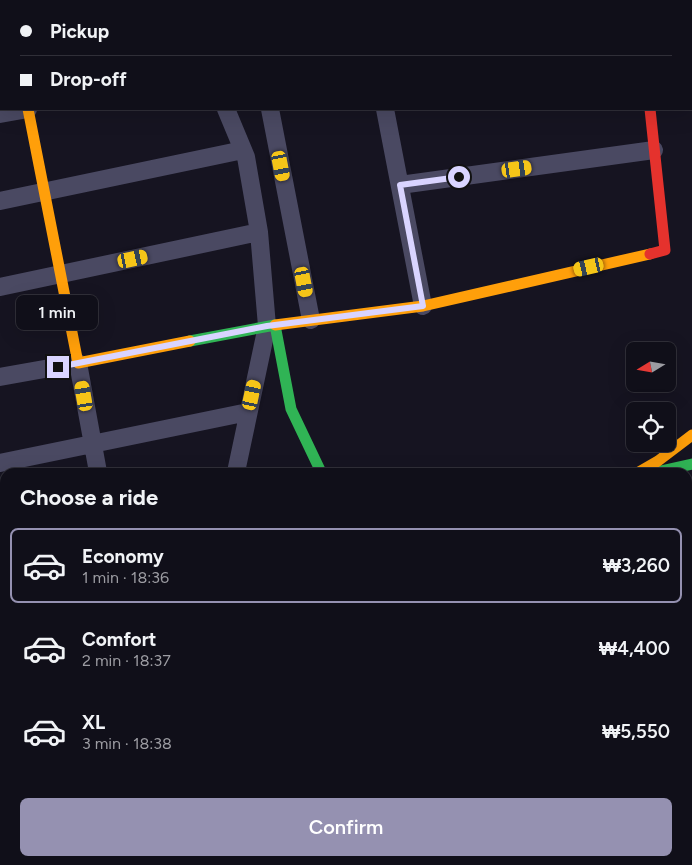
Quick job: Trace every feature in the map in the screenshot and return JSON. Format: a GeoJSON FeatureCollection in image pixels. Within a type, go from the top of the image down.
{"type":"FeatureCollection","features":[{"type":"Feature","properties":{"kind":"street"},"geometry":{"type":"LineString","coordinates":[[0,114],[22,110]]}},
{"type":"Feature","properties":{"kind":"street"},"geometry":{"type":"LineString","coordinates":[[28,110],[97,468]]}},
{"type":"Feature","properties":{"kind":"street"},"geometry":{"type":"LineString","coordinates":[[226,110],[244,150],[259,232],[271,325],[291,409],[319,468]]}},
{"type":"Feature","properties":{"kind":"street"},"geometry":{"type":"LineString","coordinates":[[270,110],[312,320]]}},
{"type":"Feature","properties":{"kind":"street"},"geometry":{"type":"LineString","coordinates":[[385,110],[423,306]]}},
{"type":"Feature","properties":{"kind":"street"},"geometry":{"type":"LineString","coordinates":[[0,377],[271,325],[423,306],[665,250],[650,110]]}},
{"type":"Feature","properties":{"kind":"street"},"geometry":{"type":"LineString","coordinates":[[0,201],[244,150]]}},
{"type":"Feature","properties":{"kind":"street"},"geometry":{"type":"LineString","coordinates":[[400,185],[654,150]]}},
{"type":"Feature","properties":{"kind":"street"},"geometry":{"type":"LineString","coordinates":[[0,287],[259,232]]}},
{"type":"Feature","properties":{"kind":"street"},"geometry":{"type":"LineString","coordinates":[[237,468],[248,412],[271,325]]}},
{"type":"Feature","properties":{"kind":"street"},"geometry":{"type":"LineString","coordinates":[[0,463],[248,412]]}},
{"type":"Feature","properties":{"kind":"street"},"geometry":{"type":"LineString","coordinates":[[647,468],[658,462],[692,435]]}},
{"type":"Feature","properties":{"kind":"street"},"geometry":{"type":"LineString","coordinates":[[669,468],[692,464]]}},
{"type":"Feature","properties":{"kind":"traffic: fast"},"geometry":{"type":"LineString","coordinates":[[190,341],[275,325],[291,409],[319,468]]}},
{"type":"Feature","properties":{"kind":"traffic: fast"},"geometry":{"type":"LineString","coordinates":[[674,468],[692,464]]}},
{"type":"Feature","properties":{"kind":"traffic: slow"},"geometry":{"type":"LineString","coordinates":[[28,110],[78,363],[190,341]]}},
{"type":"Feature","properties":{"kind":"traffic: slow"},"geometry":{"type":"LineString","coordinates":[[275,325],[423,306],[650,254]]}},
{"type":"Feature","properties":{"kind":"traffic: slow"},"geometry":{"type":"LineString","coordinates":[[646,468],[692,435]]}},
{"type":"Feature","properties":{"kind":"traffic: jam"},"geometry":{"type":"LineString","coordinates":[[650,110],[665,250],[650,254]]}},
{"type":"Feature","properties":{"kind":"route"},"geometry":{"type":"LineString","coordinates":[[58,367],[267,326],[423,306],[400,185],[459,177]]}}]}
